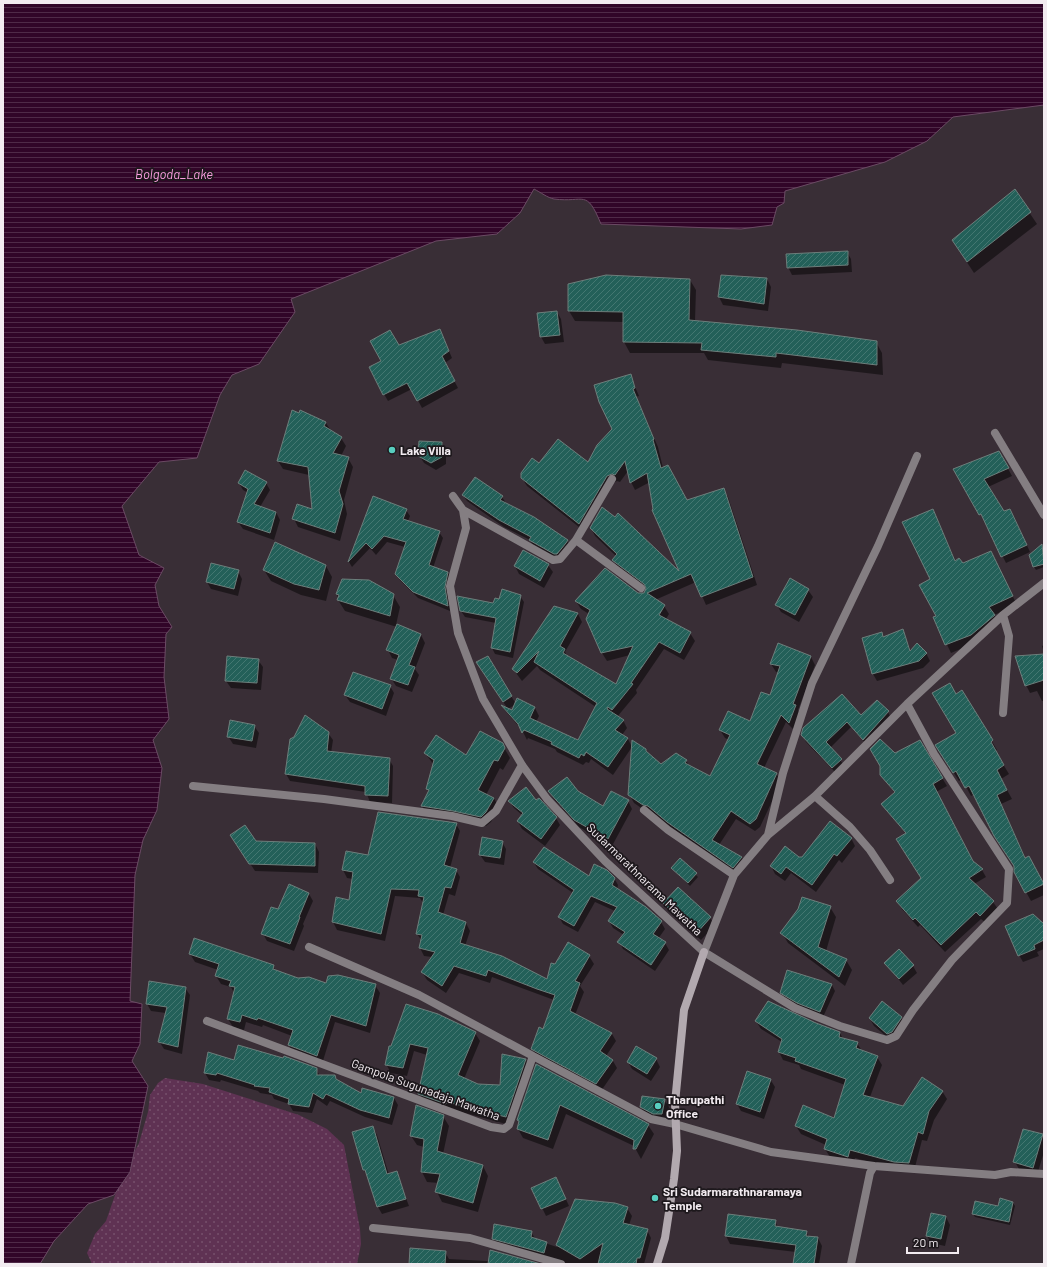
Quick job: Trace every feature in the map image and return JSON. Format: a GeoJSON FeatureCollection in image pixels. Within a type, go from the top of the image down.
{"type":"FeatureCollection","features":[{"type":"Feature","properties":{"kind":"street"},"geometry":{"type":"LineString","coordinates":[[995,433],[1044,515]]}},
{"type":"Feature","properties":{"kind":"street"},"geometry":{"type":"LineString","coordinates":[[768,835],[783,773],[812,683],[878,546],[917,456]]}},
{"type":"Feature","properties":{"kind":"street"},"geometry":{"type":"LineString","coordinates":[[463,510],[553,560],[560,559],[576,540],[612,479]]}},
{"type":"Feature","properties":{"kind":"street","name":"Sudarmarathnarama Mawatha"},"geometry":{"type":"LineString","coordinates":[[453,496],[463,510],[466,528],[450,586],[458,633],[483,699],[522,765],[547,799],[605,861],[704,952],[684,1010],[675,1103],[677,1151],[665,1238],[657,1264]]}},
{"type":"Feature","properties":{"kind":"street"},"geometry":{"type":"LineString","coordinates":[[576,540],[641,588]]}},
{"type":"Feature","properties":{"kind":"street"},"geometry":{"type":"LineString","coordinates":[[907,704],[934,754],[1009,869],[1007,903],[952,960],[913,1010],[896,1036],[887,1040],[840,1026],[794,1008],[704,952],[734,875],[768,835],[814,796],[907,704],[1004,615],[1044,583]]}},
{"type":"Feature","properties":{"kind":"street"},"geometry":{"type":"LineString","coordinates":[[1003,713],[1009,636],[1004,615]]}},
{"type":"Feature","properties":{"kind":"street"},"geometry":{"type":"LineString","coordinates":[[193,786],[332,800],[452,816],[482,822],[496,811],[522,765]]}},
{"type":"Feature","properties":{"kind":"street"},"geometry":{"type":"LineString","coordinates":[[814,796],[850,827],[870,850],[890,880]]}},
{"type":"Feature","properties":{"kind":"street"},"geometry":{"type":"LineString","coordinates":[[644,810],[668,830],[734,875]]}},
{"type":"Feature","properties":{"kind":"street"},"geometry":{"type":"LineString","coordinates":[[309,947],[419,995],[651,1119],[675,1124],[771,1152],[874,1166],[996,1175],[1011,1172],[1044,1174]]}},
{"type":"Feature","properties":{"kind":"street","name":"Gampola Sugunadaja Mawatha"},"geometry":{"type":"LineString","coordinates":[[207,1021],[491,1128],[504,1129],[509,1125],[533,1056]]}},
{"type":"Feature","properties":{"kind":"street"},"geometry":{"type":"LineString","coordinates":[[851,1264],[870,1173],[874,1166]]}},
{"type":"Feature","properties":{"kind":"street"},"geometry":{"type":"LineString","coordinates":[[373,1228],[470,1238],[561,1264]]}},
{"type":"Feature","properties":{"kind":"shaded area"},"geometry":{"type":"Polygon","coordinates":[[[165,1078],[203,1084],[299,1115],[327,1129],[344,1145],[360,1229],[361,1244],[357,1264],[92,1264],[87,1253],[95,1234],[106,1221],[121,1178],[139,1143],[148,1112],[150,1095],[158,1083],[165,1078]]]}},
{"type":"Feature","properties":{"kind":"water","name":"Bolgoda_Lake"},"geometry":{"type":"Polygon","coordinates":[[[3,3],[1044,3],[1044,105],[953,117],[927,141],[885,162],[785,191],[784,203],[777,207],[772,225],[741,229],[601,224],[592,205],[588,201],[579,199],[554,199],[534,189],[520,213],[497,234],[436,241],[291,299],[295,312],[259,364],[232,375],[220,395],[197,458],[159,462],[122,506],[139,555],[164,568],[155,585],[159,606],[172,627],[166,634],[164,677],[169,719],[153,740],[162,768],[157,810],[143,840],[135,875],[130,1001],[142,1004],[140,1044],[132,1061],[148,1086],[130,1172],[114,1195],[88,1204],[54,1241],[40,1264],[3,1264],[3,3]]]}},
{"type":"Feature","properties":{"kind":"building"},"geometry":{"type":"Polygon","coordinates":[[[1015,189],[1031,212],[967,262],[952,240],[1015,189]]]}},
{"type":"Feature","properties":{"kind":"building"},"geometry":{"type":"Polygon","coordinates":[[[848,251],[848,265],[787,268],[786,254],[848,251]]]}},
{"type":"Feature","properties":{"kind":"building"},"geometry":{"type":"Polygon","coordinates":[[[606,275],[690,279],[689,320],[797,330],[877,341],[877,365],[776,353],[776,357],[701,350],[702,343],[623,342],[623,312],[568,311],[568,284],[606,275]]]}},
{"type":"Feature","properties":{"kind":"building"},"geometry":{"type":"Polygon","coordinates":[[[721,275],[767,278],[764,304],[718,297],[721,275]]]}},
{"type":"Feature","properties":{"kind":"building"},"geometry":{"type":"Polygon","coordinates":[[[557,311],[560,335],[540,337],[537,313],[557,311]]]}},
{"type":"Feature","properties":{"kind":"building"},"geometry":{"type":"Polygon","coordinates":[[[440,329],[449,351],[442,356],[455,381],[417,401],[407,383],[383,395],[369,367],[381,361],[370,341],[390,330],[399,345],[440,329]]]}},
{"type":"Feature","properties":{"kind":"building"},"geometry":{"type":"Polygon","coordinates":[[[631,374],[635,388],[633,389],[654,439],[653,440],[661,468],[668,465],[687,500],[724,488],[753,577],[701,597],[691,574],[647,593],[665,605],[659,615],[691,632],[680,653],[659,642],[631,683],[633,684],[612,710],[608,707],[607,709],[624,720],[615,730],[628,738],[608,767],[586,752],[584,756],[581,754],[579,758],[551,744],[552,742],[524,730],[522,733],[518,724],[501,705],[512,710],[517,698],[535,707],[530,718],[578,740],[597,703],[534,662],[539,651],[517,673],[512,669],[554,606],[578,613],[560,646],[565,649],[563,653],[616,684],[633,646],[601,653],[586,619],[590,610],[575,601],[605,568],[638,593],[644,593],[646,588],[644,584],[612,560],[617,554],[590,528],[602,507],[615,517],[618,513],[679,571],[652,510],[647,473],[630,483],[625,461],[615,475],[612,474],[607,476],[579,524],[521,478],[521,473],[532,458],[539,463],[558,439],[588,462],[597,445],[612,429],[599,402],[594,385],[631,374]]]}},
{"type":"Feature","properties":{"kind":"building"},"geometry":{"type":"Polygon","coordinates":[[[292,410],[299,413],[300,410],[326,422],[324,426],[342,437],[333,453],[349,457],[339,491],[343,504],[335,533],[292,519],[297,504],[312,509],[308,467],[277,461],[292,410]]]}},
{"type":"Feature","properties":{"kind":"building"},"geometry":{"type":"Polygon","coordinates":[[[419,441],[442,442],[442,457],[431,463],[418,456],[419,441]]]}},
{"type":"Feature","properties":{"kind":"building"},"geometry":{"type":"Polygon","coordinates":[[[999,451],[1009,468],[984,479],[1004,511],[1010,509],[1027,545],[1001,557],[981,514],[979,515],[953,469],[999,451]]]}},
{"type":"Feature","properties":{"kind":"building"},"geometry":{"type":"Polygon","coordinates":[[[245,470],[267,482],[254,504],[276,512],[270,533],[237,522],[248,489],[238,483],[245,470]]]}},
{"type":"Feature","properties":{"kind":"building"},"geometry":{"type":"Polygon","coordinates":[[[475,477],[503,496],[500,500],[534,517],[568,540],[557,554],[554,554],[529,540],[531,537],[499,520],[462,495],[475,477]]]}},
{"type":"Feature","properties":{"kind":"building"},"geometry":{"type":"Polygon","coordinates":[[[373,496],[407,509],[403,519],[440,531],[429,565],[448,572],[445,587],[448,606],[413,592],[395,574],[406,542],[384,536],[372,549],[366,543],[348,562],[373,496]]]}},
{"type":"Feature","properties":{"kind":"building"},"geometry":{"type":"Polygon","coordinates":[[[933,509],[955,561],[959,558],[963,563],[991,551],[1013,596],[989,607],[995,615],[971,635],[945,645],[933,617],[936,616],[919,585],[930,579],[902,522],[933,509]]]}},
{"type":"Feature","properties":{"kind":"building"},"geometry":{"type":"Polygon","coordinates":[[[275,542],[326,565],[319,590],[294,584],[263,570],[275,542]]]}},
{"type":"Feature","properties":{"kind":"building"},"geometry":{"type":"Polygon","coordinates":[[[1042,544],[1044,564],[1033,567],[1029,555],[1042,544]]]}},
{"type":"Feature","properties":{"kind":"building"},"geometry":{"type":"Polygon","coordinates":[[[523,550],[549,564],[540,581],[514,566],[523,550]]]}},
{"type":"Feature","properties":{"kind":"building"},"geometry":{"type":"Polygon","coordinates":[[[211,563],[239,570],[234,589],[206,582],[211,563]]]}},
{"type":"Feature","properties":{"kind":"building"},"geometry":{"type":"Polygon","coordinates":[[[790,578],[809,589],[795,615],[775,605],[790,578]]]}},
{"type":"Feature","properties":{"kind":"building"},"geometry":{"type":"Polygon","coordinates":[[[342,579],[369,580],[394,594],[390,616],[337,600],[339,595],[336,594],[342,579]]]}},
{"type":"Feature","properties":{"kind":"building"},"geometry":{"type":"Polygon","coordinates":[[[502,589],[521,595],[510,652],[491,648],[496,618],[460,611],[457,596],[493,603],[495,598],[499,599],[502,589]]]}},
{"type":"Feature","properties":{"kind":"building"},"geometry":{"type":"Polygon","coordinates":[[[397,624],[421,634],[409,665],[415,667],[408,685],[390,679],[399,655],[386,650],[397,624]]]}},
{"type":"Feature","properties":{"kind":"building"},"geometry":{"type":"Polygon","coordinates":[[[903,629],[910,651],[917,643],[927,653],[919,661],[872,674],[862,638],[882,632],[883,637],[903,629]]]}},
{"type":"Feature","properties":{"kind":"building"},"geometry":{"type":"Polygon","coordinates":[[[778,643],[811,656],[793,704],[796,705],[789,723],[781,715],[757,764],[777,773],[756,819],[750,824],[731,811],[712,840],[742,857],[733,868],[667,822],[648,806],[643,805],[628,795],[632,740],[646,749],[646,751],[661,764],[676,753],[687,760],[685,763],[710,776],[730,735],[719,730],[728,711],[750,721],[761,692],[770,695],[780,666],[770,664],[778,643]]]}},
{"type":"Feature","properties":{"kind":"building"},"geometry":{"type":"Polygon","coordinates":[[[1044,654],[1044,680],[1025,686],[1015,656],[1044,654]]]}},
{"type":"Feature","properties":{"kind":"building"},"geometry":{"type":"Polygon","coordinates":[[[227,656],[259,659],[257,683],[225,681],[227,656]]]}},
{"type":"Feature","properties":{"kind":"building"},"geometry":{"type":"Polygon","coordinates":[[[488,656],[512,696],[503,702],[476,662],[488,656]]]}},
{"type":"Feature","properties":{"kind":"building"},"geometry":{"type":"Polygon","coordinates":[[[353,672],[391,685],[382,709],[344,695],[353,672]]]}},
{"type":"Feature","properties":{"kind":"building"},"geometry":{"type":"Polygon","coordinates":[[[950,683],[956,694],[962,690],[993,740],[991,742],[1004,765],[997,770],[1007,790],[997,795],[1025,858],[1029,856],[1044,884],[1025,893],[1014,872],[1014,866],[994,836],[969,786],[965,788],[956,771],[953,773],[935,745],[956,733],[932,693],[950,683]]]}},
{"type":"Feature","properties":{"kind":"building"},"geometry":{"type":"Polygon","coordinates":[[[842,694],[861,715],[877,700],[889,711],[863,740],[847,722],[826,742],[842,759],[832,768],[801,735],[803,728],[842,694]]]}},
{"type":"Feature","properties":{"kind":"building"},"geometry":{"type":"Polygon","coordinates":[[[305,715],[329,732],[327,751],[390,758],[388,796],[365,795],[365,786],[285,774],[290,739],[294,737],[305,715]]]}},
{"type":"Feature","properties":{"kind":"building"},"geometry":{"type":"Polygon","coordinates":[[[230,720],[255,725],[252,741],[227,737],[230,720]]]}},
{"type":"Feature","properties":{"kind":"building"},"geometry":{"type":"Polygon","coordinates":[[[480,731],[503,743],[505,748],[498,761],[494,760],[478,790],[494,798],[486,812],[481,817],[421,806],[429,790],[426,789],[434,760],[424,753],[436,735],[466,755],[480,731]]]}},
{"type":"Feature","properties":{"kind":"building"},"geometry":{"type":"Polygon","coordinates":[[[880,739],[895,753],[920,740],[943,778],[933,784],[973,861],[983,869],[969,878],[994,901],[980,916],[976,912],[941,945],[915,918],[913,920],[896,901],[921,878],[896,839],[906,833],[881,804],[895,792],[880,775],[880,766],[870,749],[880,739]]]}},
{"type":"Feature","properties":{"kind":"building"},"geometry":{"type":"Polygon","coordinates":[[[567,777],[578,791],[603,806],[611,791],[629,800],[608,839],[574,820],[548,791],[567,777]]]}},
{"type":"Feature","properties":{"kind":"building"},"geometry":{"type":"Polygon","coordinates":[[[526,787],[536,800],[539,798],[557,817],[541,839],[517,821],[523,813],[508,801],[526,787]]]}},
{"type":"Feature","properties":{"kind":"building"},"geometry":{"type":"Polygon","coordinates":[[[378,812],[457,823],[444,865],[457,869],[451,888],[445,887],[438,912],[466,922],[460,943],[502,956],[547,979],[551,963],[555,964],[568,942],[590,955],[575,981],[580,983],[570,1011],[612,1033],[600,1051],[613,1060],[596,1084],[531,1049],[539,1027],[543,1029],[555,995],[488,970],[486,976],[454,966],[442,986],[421,972],[435,952],[419,948],[422,935],[416,934],[424,897],[418,896],[419,890],[391,889],[381,934],[332,922],[336,897],[349,900],[353,872],[342,870],[346,851],[368,855],[378,812]]]}},
{"type":"Feature","properties":{"kind":"building"},"geometry":{"type":"Polygon","coordinates":[[[830,821],[852,838],[837,856],[834,854],[812,885],[786,867],[781,874],[770,866],[785,846],[799,857],[802,857],[830,821]]]}},
{"type":"Feature","properties":{"kind":"building"},"geometry":{"type":"Polygon","coordinates":[[[245,825],[256,841],[315,843],[315,866],[249,864],[230,835],[245,825]]]}},
{"type":"Feature","properties":{"kind":"building"},"geometry":{"type":"Polygon","coordinates":[[[482,837],[503,841],[500,858],[479,855],[482,837]]]}},
{"type":"Feature","properties":{"kind":"building"},"geometry":{"type":"Polygon","coordinates":[[[544,847],[589,876],[594,864],[607,870],[615,878],[612,885],[646,907],[662,921],[653,934],[666,942],[651,965],[617,942],[625,932],[608,921],[617,907],[591,896],[574,926],[558,917],[574,890],[533,862],[544,847]]]}},
{"type":"Feature","properties":{"kind":"building"},"geometry":{"type":"Polygon","coordinates":[[[680,858],[697,873],[688,883],[671,868],[680,858]]]}},
{"type":"Feature","properties":{"kind":"building"},"geometry":{"type":"Polygon","coordinates":[[[289,884],[309,893],[290,944],[261,934],[271,907],[278,909],[289,884]]]}},
{"type":"Feature","properties":{"kind":"building"},"geometry":{"type":"Polygon","coordinates":[[[678,887],[711,917],[696,934],[663,903],[678,887]]]}},
{"type":"Feature","properties":{"kind":"building"},"geometry":{"type":"Polygon","coordinates":[[[802,897],[831,906],[818,947],[847,959],[839,977],[780,933],[798,909],[802,897]]]}},
{"type":"Feature","properties":{"kind":"building"},"geometry":{"type":"Polygon","coordinates":[[[1033,914],[1044,924],[1044,940],[1034,945],[1035,949],[1018,956],[1005,926],[1033,914]]]}},
{"type":"Feature","properties":{"kind":"building"},"geometry":{"type":"Polygon","coordinates":[[[194,938],[274,965],[273,969],[298,978],[309,977],[326,983],[328,976],[338,975],[376,984],[366,1026],[331,1015],[317,1056],[288,1045],[293,1030],[258,1018],[257,1020],[242,1015],[240,1022],[227,1019],[235,987],[229,986],[231,981],[215,976],[219,964],[189,954],[194,938]]]}},
{"type":"Feature","properties":{"kind":"building"},"geometry":{"type":"Polygon","coordinates":[[[899,949],[914,965],[899,979],[884,963],[899,949]]]}},
{"type":"Feature","properties":{"kind":"building"},"geometry":{"type":"Polygon","coordinates":[[[787,970],[832,984],[820,1012],[797,1003],[780,993],[787,970]]]}},
{"type":"Feature","properties":{"kind":"building"},"geometry":{"type":"Polygon","coordinates":[[[149,981],[186,987],[178,1047],[158,1042],[167,1007],[146,1004],[149,981]]]}},
{"type":"Feature","properties":{"kind":"building"},"geometry":{"type":"Polygon","coordinates":[[[768,1001],[816,1023],[840,1032],[839,1037],[858,1042],[856,1048],[878,1056],[863,1095],[903,1106],[922,1077],[943,1091],[929,1111],[923,1134],[918,1132],[909,1163],[894,1162],[850,1150],[848,1157],[824,1149],[827,1139],[795,1126],[803,1105],[834,1118],[846,1079],[795,1061],[796,1058],[778,1052],[782,1039],[755,1021],[768,1001]]]}},
{"type":"Feature","properties":{"kind":"building"},"geometry":{"type":"Polygon","coordinates":[[[882,1001],[902,1017],[892,1032],[887,1034],[869,1018],[882,1001]]]}},
{"type":"Feature","properties":{"kind":"building"},"geometry":{"type":"Polygon","coordinates":[[[406,1004],[438,1014],[476,1032],[458,1075],[478,1084],[500,1085],[502,1054],[526,1059],[506,1117],[447,1102],[446,1104],[418,1094],[428,1048],[410,1044],[403,1068],[385,1065],[389,1046],[391,1046],[406,1004]]]}},
{"type":"Feature","properties":{"kind":"building"},"geometry":{"type":"Polygon","coordinates":[[[238,1045],[283,1058],[284,1056],[317,1068],[317,1075],[335,1075],[336,1079],[361,1093],[362,1088],[394,1097],[389,1118],[360,1110],[326,1094],[323,1099],[313,1093],[309,1107],[288,1104],[289,1099],[269,1092],[270,1088],[254,1086],[255,1085],[217,1073],[216,1075],[204,1073],[208,1052],[234,1060],[238,1045]]]}},
{"type":"Feature","properties":{"kind":"building"},"geometry":{"type":"Polygon","coordinates":[[[636,1046],[657,1058],[647,1074],[627,1062],[636,1046]]]}},
{"type":"Feature","properties":{"kind":"building"},"geometry":{"type":"Polygon","coordinates":[[[536,1064],[649,1124],[636,1149],[633,1149],[634,1140],[560,1105],[548,1140],[517,1129],[519,1121],[517,1120],[536,1064]]]}},
{"type":"Feature","properties":{"kind":"building"},"geometry":{"type":"Polygon","coordinates":[[[747,1071],[771,1079],[760,1112],[736,1104],[747,1071]]]}},
{"type":"Feature","properties":{"kind":"building"},"geometry":{"type":"Polygon","coordinates":[[[642,1096],[665,1099],[662,1114],[653,1114],[640,1107],[642,1096]]]}},
{"type":"Feature","properties":{"kind":"building"},"geometry":{"type":"Polygon","coordinates":[[[416,1105],[444,1115],[437,1151],[483,1165],[473,1203],[435,1192],[440,1174],[421,1172],[424,1139],[410,1136],[416,1105]]]}},
{"type":"Feature","properties":{"kind":"building"},"geometry":{"type":"Polygon","coordinates":[[[373,1126],[387,1174],[397,1171],[406,1199],[377,1207],[365,1170],[363,1170],[352,1132],[373,1126]]]}},
{"type":"Feature","properties":{"kind":"building"},"geometry":{"type":"Polygon","coordinates":[[[1023,1129],[1043,1134],[1033,1168],[1013,1162],[1023,1129]]]}},
{"type":"Feature","properties":{"kind":"building"},"geometry":{"type":"Polygon","coordinates":[[[556,1177],[566,1199],[541,1209],[531,1188],[556,1177]]]}},
{"type":"Feature","properties":{"kind":"building"},"geometry":{"type":"Polygon","coordinates":[[[1000,1198],[1013,1202],[1009,1222],[972,1214],[975,1201],[998,1206],[1000,1198]]]}},
{"type":"Feature","properties":{"kind":"building"},"geometry":{"type":"Polygon","coordinates":[[[575,1199],[615,1203],[628,1207],[623,1223],[648,1229],[640,1258],[637,1258],[636,1264],[598,1264],[603,1243],[580,1259],[556,1245],[575,1199]]]}},
{"type":"Feature","properties":{"kind":"building"},"geometry":{"type":"Polygon","coordinates":[[[931,1213],[946,1216],[941,1239],[926,1236],[931,1213]]]}},
{"type":"Feature","properties":{"kind":"building"},"geometry":{"type":"Polygon","coordinates":[[[728,1214],[776,1220],[775,1226],[807,1231],[806,1236],[818,1237],[814,1264],[793,1264],[796,1245],[725,1236],[728,1214]]]}},
{"type":"Feature","properties":{"kind":"building"},"geometry":{"type":"Polygon","coordinates":[[[494,1224],[532,1231],[531,1237],[547,1242],[544,1253],[492,1239],[494,1224]]]}},
{"type":"Feature","properties":{"kind":"building"},"geometry":{"type":"Polygon","coordinates":[[[410,1248],[446,1251],[445,1264],[409,1264],[410,1248]]]}},
{"type":"Feature","properties":{"kind":"building"},"geometry":{"type":"Polygon","coordinates":[[[490,1250],[541,1264],[488,1264],[490,1250]]]}},
{"type":"Feature","properties":{"kind":"place","name":"Lake Villa"},"geometry":{"type":"Point","coordinates":[392,450]}},
{"type":"Feature","properties":{"kind":"place","name":"Tharupathi Office"},"geometry":{"type":"Point","coordinates":[658,1106]}},
{"type":"Feature","properties":{"kind":"place","name":"Sri Sudarmarathnaramaya Temple"},"geometry":{"type":"Point","coordinates":[655,1198]}}]}
